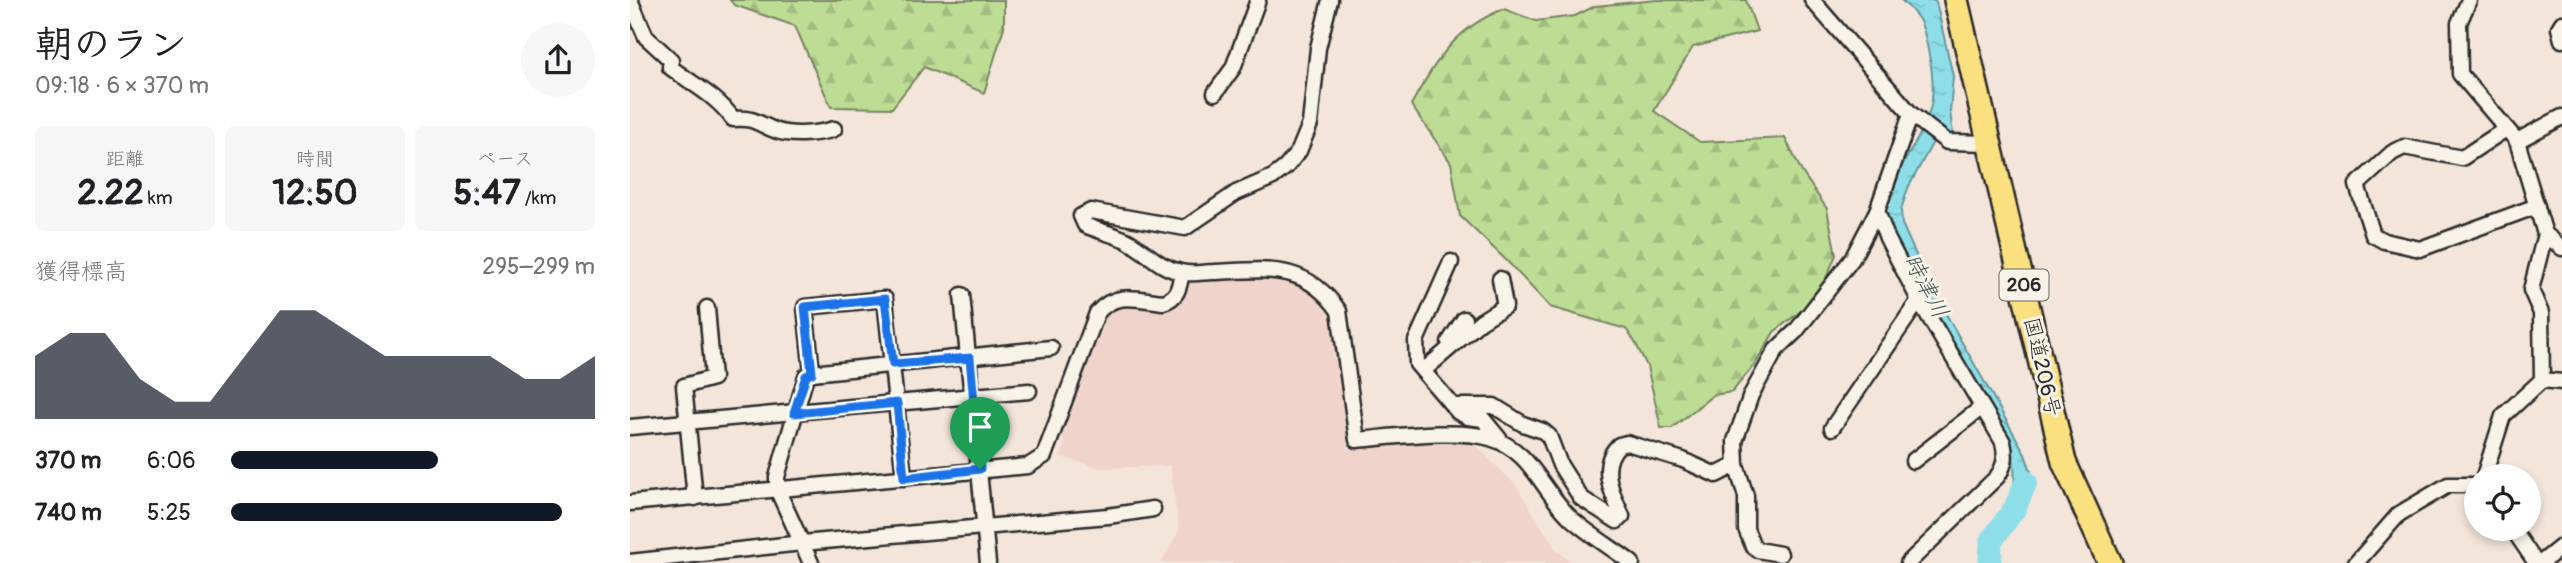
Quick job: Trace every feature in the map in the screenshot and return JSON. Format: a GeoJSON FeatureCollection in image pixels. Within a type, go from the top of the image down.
{"type":"FeatureCollection","features":[{"type":"Feature","properties":{"kind":"highway","name":"国道206号"},"geometry":{"type":"LineString","coordinates":[[1956,0],[2064,462],[2110,563]]}},
{"type":"Feature","properties":{"kind":"street"},"geometry":{"type":"LineString","coordinates":[[630,0],[646,37],[671,60],[670,67],[706,92],[733,119],[750,118],[779,132],[822,132],[834,129]]}},
{"type":"Feature","properties":{"kind":"street"},"geometry":{"type":"LineString","coordinates":[[1216,93],[1233,68],[1258,0]]}},
{"type":"Feature","properties":{"kind":"street"},"geometry":{"type":"LineString","coordinates":[[1331,0],[1327,6],[1318,48],[1310,124],[1299,151],[1286,167],[1272,177],[1236,193],[1185,228],[1091,211],[1081,216],[1085,225],[1126,240],[1151,259],[1182,273],[1263,271],[1292,273],[1309,281],[1330,299],[1339,311],[1357,440],[1465,433],[1502,443],[1533,466],[1552,497],[1572,518],[1632,563]]}},
{"type":"Feature","properties":{"kind":"street"},"geometry":{"type":"LineString","coordinates":[[1812,0],[1912,114],[1947,142],[1990,143]]}},
{"type":"Feature","properties":{"kind":"street"},"geometry":{"type":"LineString","coordinates":[[2469,0],[2459,23],[2460,74],[2516,141],[2545,234],[2531,289],[2541,313],[2542,380],[2503,416],[2488,464]]}},
{"type":"Feature","properties":{"kind":"street"},"geometry":{"type":"LineString","coordinates":[[2562,23],[2558,28],[2562,40]]}},
{"type":"Feature","properties":{"kind":"street"},"geometry":{"type":"LineString","coordinates":[[1780,554],[1758,550],[1753,546],[1746,528],[1746,496],[1736,465],[1735,442],[1751,395],[1776,349],[1796,331],[1852,259],[1877,211],[1912,114]]}},
{"type":"Feature","properties":{"kind":"street"},"geometry":{"type":"LineString","coordinates":[[2516,141],[2562,117]]}},
{"type":"Feature","properties":{"kind":"street"},"geometry":{"type":"LineString","coordinates":[[2506,129],[2462,158],[2404,146],[2392,153],[2357,185],[2373,235],[2384,241],[2420,249],[2537,206]]}},
{"type":"Feature","properties":{"kind":"street"},"geometry":{"type":"LineString","coordinates":[[1877,211],[1887,238],[1919,300],[2003,442],[2006,453],[2005,466],[1997,477],[1908,563]]}},
{"type":"Feature","properties":{"kind":"street"},"geometry":{"type":"LineString","coordinates":[[2545,234],[2562,248]]}},
{"type":"Feature","properties":{"kind":"street"},"geometry":{"type":"LineString","coordinates":[[1451,262],[1416,341],[1417,364],[1458,412],[1468,417],[1483,419],[1502,443]]}},
{"type":"Feature","properties":{"kind":"street"},"geometry":{"type":"LineString","coordinates":[[630,503],[1028,466],[1044,456],[1097,313],[1112,299],[1122,297],[1163,302],[1169,300],[1179,288],[1182,273]]}},
{"type":"Feature","properties":{"kind":"street"},"geometry":{"type":"LineString","coordinates":[[1423,371],[1481,321],[1509,308],[1500,279]]}},
{"type":"Feature","properties":{"kind":"street"},"geometry":{"type":"LineString","coordinates":[[962,295],[988,563]]}},
{"type":"Feature","properties":{"kind":"street"},"geometry":{"type":"LineString","coordinates":[[812,373],[805,307],[885,299],[904,478]]}},
{"type":"Feature","properties":{"kind":"street"},"geometry":{"type":"LineString","coordinates":[[1832,429],[1919,300]]}},
{"type":"Feature","properties":{"kind":"street"},"geometry":{"type":"LineString","coordinates":[[695,498],[684,386],[713,378],[707,308]]}},
{"type":"Feature","properties":{"kind":"street"},"geometry":{"type":"LineString","coordinates":[[1444,352],[1464,319]]}},
{"type":"Feature","properties":{"kind":"street"},"geometry":{"type":"LineString","coordinates":[[811,563],[777,489],[777,477],[806,376],[812,373],[1051,348]]}},
{"type":"Feature","properties":{"kind":"street"},"geometry":{"type":"LineString","coordinates":[[2542,380],[2562,382]]}},
{"type":"Feature","properties":{"kind":"street"},"geometry":{"type":"LineString","coordinates":[[630,427],[1029,391]]}},
{"type":"Feature","properties":{"kind":"street"},"geometry":{"type":"LineString","coordinates":[[1453,406],[1494,406],[1523,424],[1542,430],[1549,436],[1560,465],[1581,498],[1617,521],[1622,516],[1613,495],[1607,467],[1609,457],[1619,445],[1627,443],[1683,460],[1716,475],[1736,465]]}},
{"type":"Feature","properties":{"kind":"street"},"geometry":{"type":"LineString","coordinates":[[1913,461],[1981,408]]}},
{"type":"Feature","properties":{"kind":"street"},"geometry":{"type":"LineString","coordinates":[[2356,563],[2399,514],[2448,485],[2464,485]]}},
{"type":"Feature","properties":{"kind":"street"},"geometry":{"type":"LineString","coordinates":[[630,562],[802,543],[1108,516],[1153,509]]}},
{"type":"Feature","properties":{"kind":"street"},"geometry":{"type":"LineString","coordinates":[[2522,541],[2539,563],[2562,546]]}},
{"type":"Feature","properties":{"kind":"shaded area"},"geometry":{"type":"Polygon","coordinates":[[[1187,278],[1290,280],[1312,288],[1333,324],[1348,449],[1469,439],[1516,485],[1557,551],[1573,563],[1161,563],[1179,531],[1170,466],[1100,468],[1061,457],[1065,441],[1057,437],[1105,315],[1118,304],[1136,304],[1165,310],[1181,297],[1187,278]]]}},
{"type":"Feature","properties":{"kind":"green space"},"geometry":{"type":"Polygon","coordinates":[[[730,0],[1004,0],[1004,27],[984,93],[924,67],[892,108],[831,107],[795,26],[734,5],[730,0]]]}},
{"type":"Feature","properties":{"kind":"green space"},"geometry":{"type":"Polygon","coordinates":[[[1657,0],[1746,0],[1757,31],[1693,47],[1654,111],[1700,142],[1785,138],[1802,172],[1827,209],[1836,255],[1824,283],[1811,303],[1774,332],[1756,363],[1732,392],[1713,395],[1672,428],[1661,428],[1647,366],[1626,329],[1550,307],[1460,216],[1451,163],[1411,105],[1448,47],[1487,16],[1504,9],[1536,21],[1575,16],[1595,6],[1657,0]]]}},
{"type":"Feature","properties":{"kind":"water","name":"時津川"},"geometry":{"type":"Polygon","coordinates":[[[1901,0],[1936,2],[1953,76],[1950,112],[1953,134],[1934,140],[1908,188],[1901,210],[1902,224],[1929,284],[2025,455],[2033,491],[2016,512],[2010,508],[2014,463],[2010,448],[1921,290],[1894,238],[1886,216],[1888,192],[1924,127],[1933,89],[1924,30],[1914,13],[1901,0]]]}},
{"type":"Feature","properties":{"kind":"waterway","name":"時津川"},"geometry":{"type":"LineString","coordinates":[[1990,563],[1991,541],[2015,508],[2026,482]]}},
{"type":"Feature","properties":{"kind":"route"},"geometry":{"type":"LineString","coordinates":[[885,299],[893,364],[970,358],[980,469],[904,478],[897,403],[794,413],[806,376],[812,373],[805,307],[885,299]]}}]}
